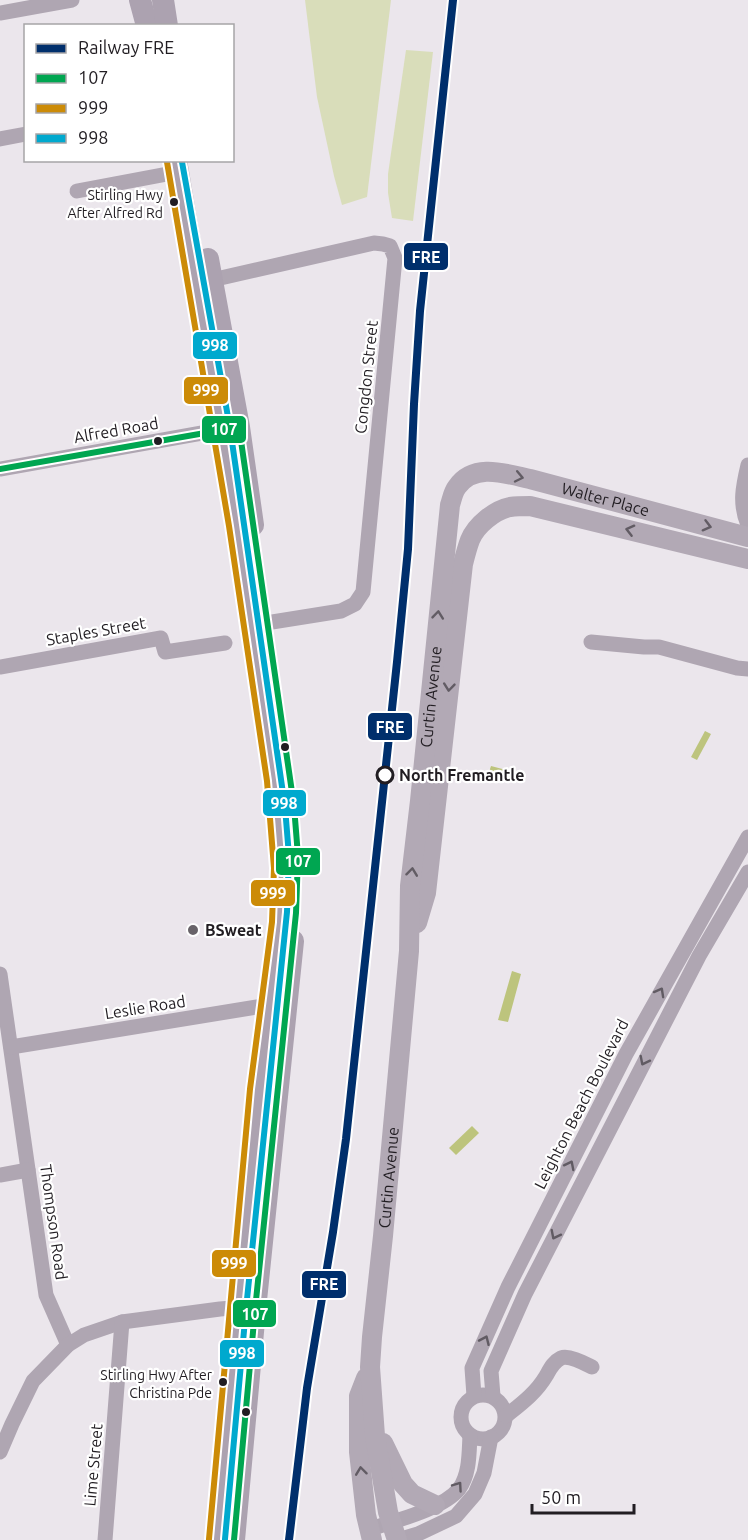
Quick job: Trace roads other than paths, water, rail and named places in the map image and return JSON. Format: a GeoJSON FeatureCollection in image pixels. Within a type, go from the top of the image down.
{"type":"FeatureCollection","features":[{"type":"Feature","properties":{"kind":"highway"},"geometry":{"type":"LineString","coordinates":[[140,0],[146,24]]}},
{"type":"Feature","properties":{"kind":"highway"},"geometry":{"type":"LineString","coordinates":[[163,0],[167,24]]}},
{"type":"Feature","properties":{"kind":"highway"},"geometry":{"type":"LineString","coordinates":[[182,164],[230,428],[260,624],[283,868],[278,1005],[259,1090],[234,1540]]}},
{"type":"Feature","properties":{"kind":"highway"},"geometry":{"type":"LineString","coordinates":[[218,1540],[247,1309]]}},
{"type":"Feature","properties":{"kind":"main road","name":"Walter Place"},"geometry":{"type":"LineString","coordinates":[[462,480],[474,473],[497,472],[748,537]]}},
{"type":"Feature","properties":{"kind":"main road","name":"Curtin Avenue"},"geometry":{"type":"LineString","coordinates":[[395,1534],[386,1501],[375,1436],[370,1367],[409,951],[410,886],[447,524],[455,489],[462,480]]}},
{"type":"Feature","properties":{"kind":"main road","name":"Walter Place"},"geometry":{"type":"LineString","coordinates":[[494,514],[509,507],[530,506],[748,559]]}},
{"type":"Feature","properties":{"kind":"main road","name":"Curtin Avenue"},"geometry":{"type":"LineString","coordinates":[[409,951],[426,893],[463,564],[470,539],[475,531],[494,514]]}},
{"type":"Feature","properties":{"kind":"main road","name":"Curtin Avenue"},"geometry":{"type":"LineString","coordinates":[[370,1367],[359,1396],[359,1452],[366,1515],[371,1534]]}},
{"type":"Feature","properties":{"kind":"main road"},"geometry":{"type":"LineString","coordinates":[[374,1422],[403,1484],[412,1494],[435,1506]]}},
{"type":"Feature","properties":{"kind":"street"},"geometry":{"type":"LineString","coordinates":[[0,13],[72,0]]}},
{"type":"Feature","properties":{"kind":"street"},"geometry":{"type":"LineString","coordinates":[[0,139],[24,134]]}},
{"type":"Feature","properties":{"kind":"street"},"geometry":{"type":"LineString","coordinates":[[77,191],[182,164]]}},
{"type":"Feature","properties":{"kind":"street","name":"Congdon Street"},"geometry":{"type":"LineString","coordinates":[[204,282],[374,243],[390,246],[395,253],[363,592],[356,604],[341,611],[260,624]]}},
{"type":"Feature","properties":{"kind":"street","name":"Alfred Road"},"geometry":{"type":"LineString","coordinates":[[0,469],[230,428]]}},
{"type":"Feature","properties":{"kind":"street"},"geometry":{"type":"LineString","coordinates":[[746,471],[742,503],[748,525]]}},
{"type":"Feature","properties":{"kind":"street","name":"Staples Street"},"geometry":{"type":"LineString","coordinates":[[0,667],[160,638],[165,652],[225,643]]}},
{"type":"Feature","properties":{"kind":"street"},"geometry":{"type":"LineString","coordinates":[[591,642],[659,647],[748,669]]}},
{"type":"Feature","properties":{"kind":"street","name":"Leighton Beach Boulevard"},"geometry":{"type":"LineString","coordinates":[[395,1534],[412,1515],[435,1506],[459,1489],[468,1470],[470,1435],[462,1425],[461,1414],[465,1403],[474,1396],[472,1368],[508,1287],[626,1054],[748,837]]}},
{"type":"Feature","properties":{"kind":"street"},"geometry":{"type":"LineString","coordinates":[[493,1396],[491,1371],[525,1294],[704,948],[748,872]]}},
{"type":"Feature","properties":{"kind":"street","name":"Thompson Road"},"geometry":{"type":"LineString","coordinates":[[0,974],[46,1294],[68,1345]]}},
{"type":"Feature","properties":{"kind":"street","name":"Leslie Road"},"geometry":{"type":"LineString","coordinates":[[10,1047],[278,1005]]}},
{"type":"Feature","properties":{"kind":"street"},"geometry":{"type":"LineString","coordinates":[[0,1175],[28,1170]]}},
{"type":"Feature","properties":{"kind":"street"},"geometry":{"type":"LineString","coordinates":[[0,1452],[6,1422],[33,1381],[68,1345],[84,1335],[122,1322],[201,1311],[247,1309]]}},
{"type":"Feature","properties":{"kind":"street","name":"Lime Street"},"geometry":{"type":"LineString","coordinates":[[105,1540],[122,1322]]}},
{"type":"Feature","properties":{"kind":"street","name":"Leighton Beach Boulevard"},"geometry":{"type":"LineString","coordinates":[[371,1534],[418,1534],[456,1516],[476,1494],[484,1473],[491,1437],[497,1434],[503,1426],[506,1416],[530,1398],[554,1363],[563,1357],[592,1367]]}},
{"type":"Feature","properties":{"kind":"street"},"geometry":{"type":"LineString","coordinates":[[474,1396],[484,1394],[493,1396],[502,1405],[506,1416]]}},
{"type":"Feature","properties":{"kind":"street"},"geometry":{"type":"LineString","coordinates":[[470,1435],[487,1439],[491,1437]]}},
{"type":"Feature","properties":{"kind":"rail line","name":"FRE"},"geometry":{"type":"LineString","coordinates":[[289,1540],[307,1388],[346,1139],[397,662],[408,549],[420,311],[453,0]]}},
{"type":"Feature","properties":{"kind":"place","name":"Stirling Hwy After Alfred Rd"},"geometry":{"type":"Point","coordinates":[174,202]}},
{"type":"Feature","properties":{"kind":"place","name":"North Fremantle"},"geometry":{"type":"Point","coordinates":[385,775]}},
{"type":"Feature","properties":{"kind":"place","name":"BSweat"},"geometry":{"type":"Point","coordinates":[193,930]}},
{"type":"Feature","properties":{"kind":"place","name":"Stirling Hwy After Christina Pde"},"geometry":{"type":"Point","coordinates":[223,1382]}}]}
